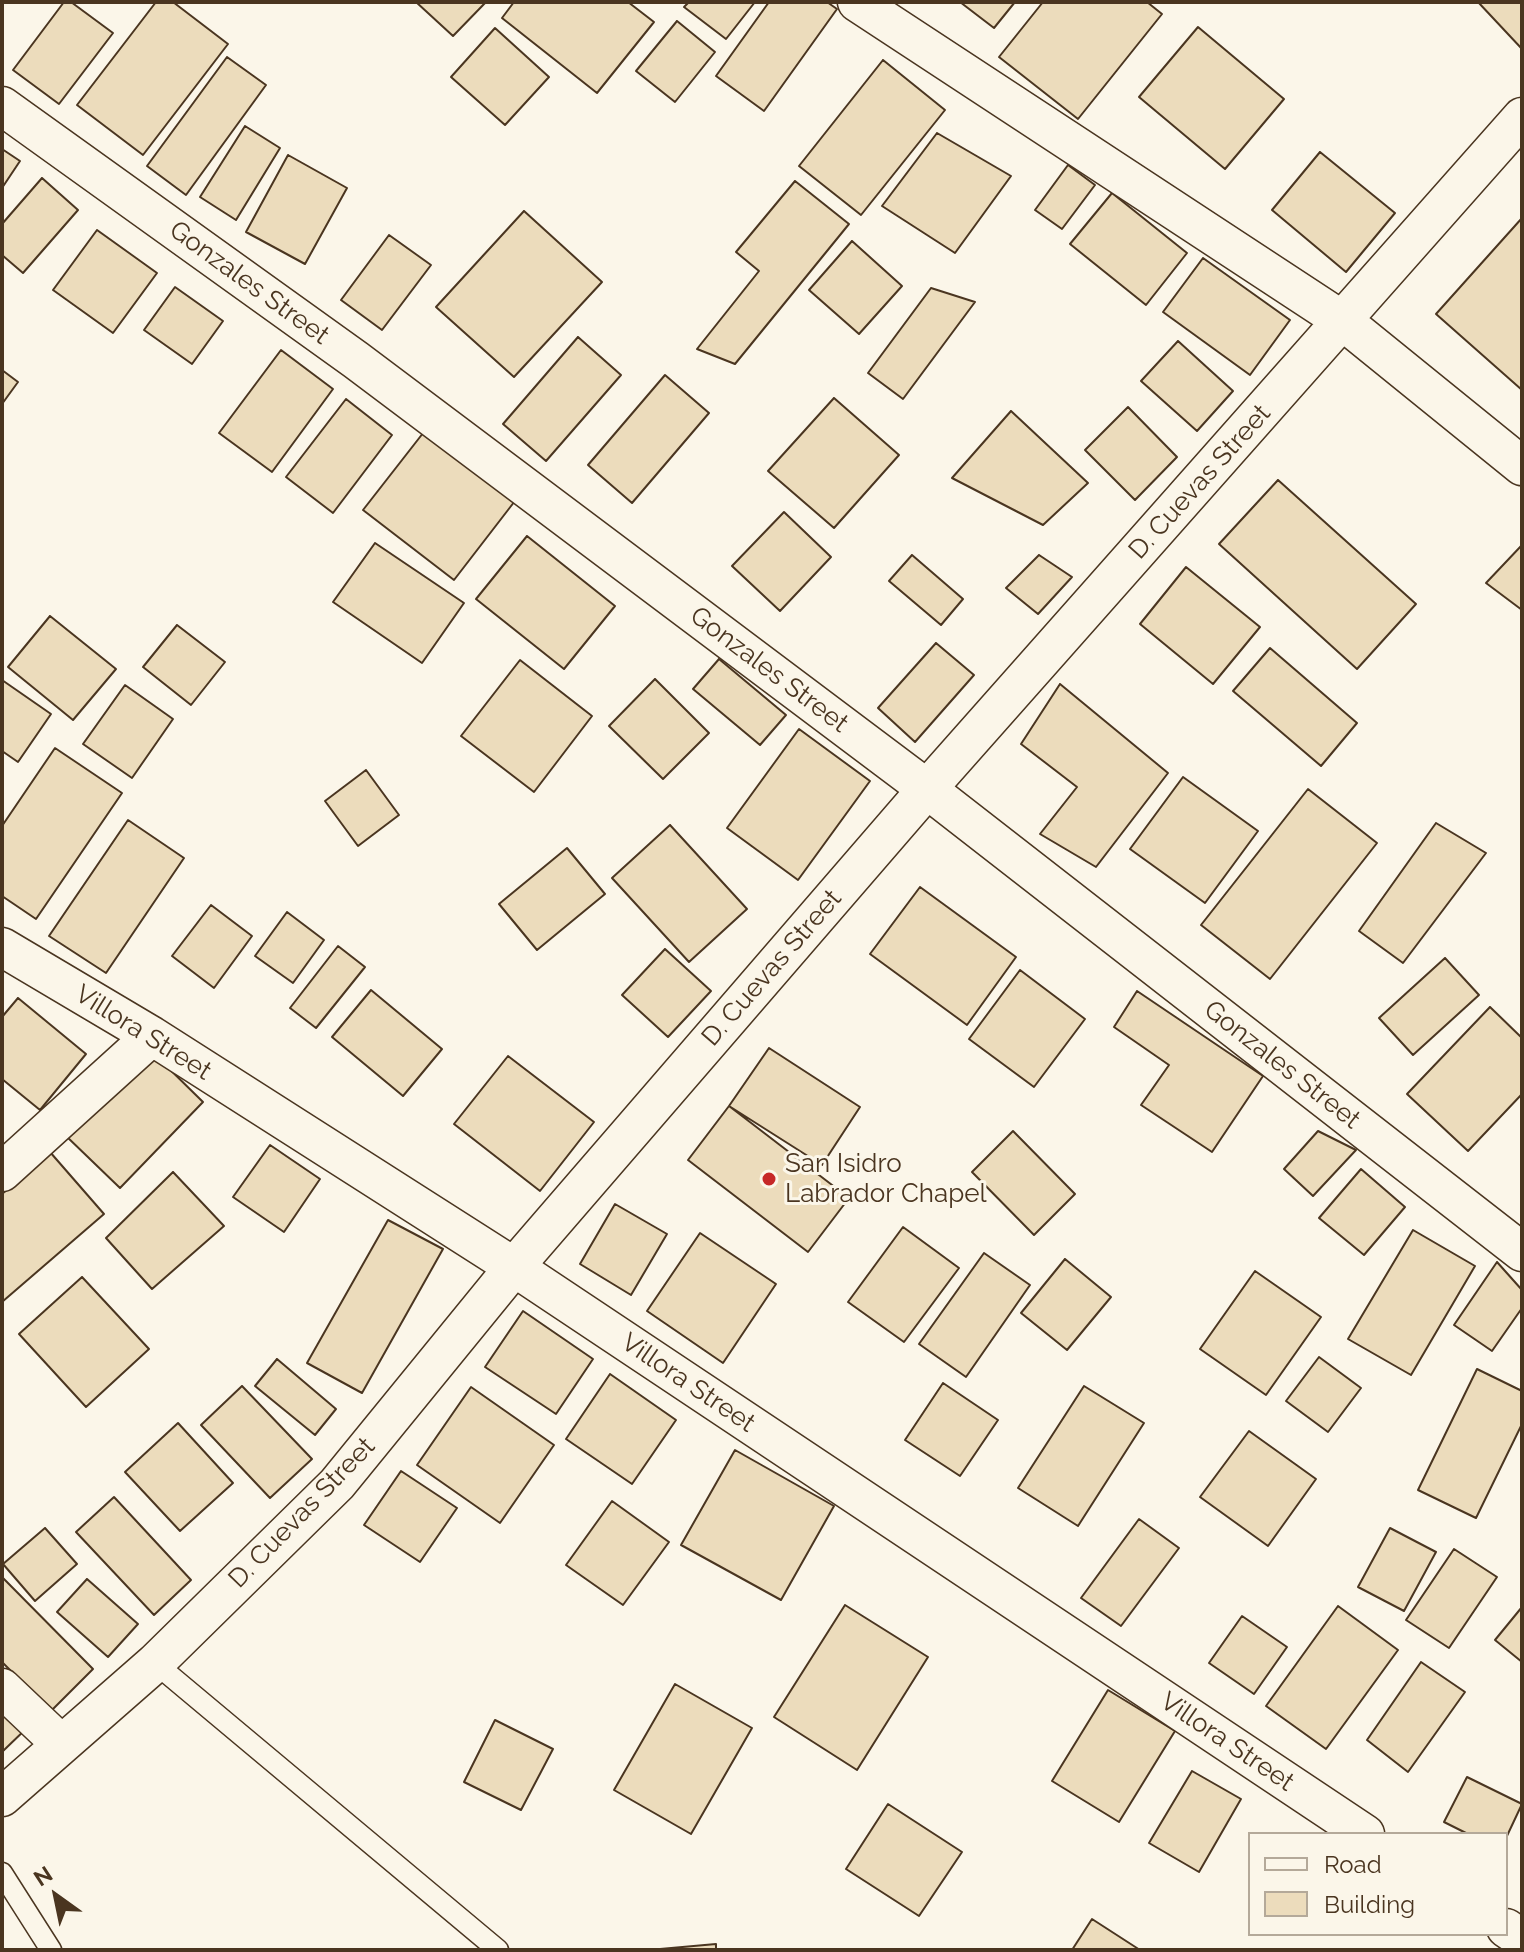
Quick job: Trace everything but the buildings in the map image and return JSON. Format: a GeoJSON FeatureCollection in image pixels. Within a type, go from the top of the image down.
{"type":"FeatureCollection","features":[{"type":"Feature","properties":{"kind":"street"},"geometry":{"type":"LineString","coordinates":[[857,2],[1343,321],[1522,466]]}},
{"type":"Feature","properties":{"kind":"street","name":"Gonzales Street"},"geometry":{"type":"LineString","coordinates":[[2,106],[356,360],[927,789],[1522,1252]]}},
{"type":"Feature","properties":{"kind":"street","name":"D. Cuevas Street"},"geometry":{"type":"LineString","coordinates":[[2,1797],[155,1663],[337,1484],[514,1267],[927,789],[1522,117]]}},
{"type":"Feature","properties":{"kind":"street","name":"Villora Street"},"geometry":{"type":"LineString","coordinates":[[2,947],[152,1036],[514,1267],[1362,1832]]}},
{"type":"Feature","properties":{"kind":"street"},"geometry":{"type":"LineString","coordinates":[[2,1172],[152,1036]]}},
{"type":"Feature","properties":{"kind":"street"},"geometry":{"type":"LineString","coordinates":[[2,1688],[61,1744]]}},
{"type":"Feature","properties":{"kind":"lane"},"geometry":{"type":"LineString","coordinates":[[155,1663],[498,1950]]}},
{"type":"Feature","properties":{"kind":"lane"},"geometry":{"type":"LineString","coordinates":[[2,1873],[51,1950]]}},
{"type":"Feature","properties":{"kind":"place","name":"San Isidro Labrador Chapel"},"geometry":{"type":"Point","coordinates":[769,1179]}}]}
